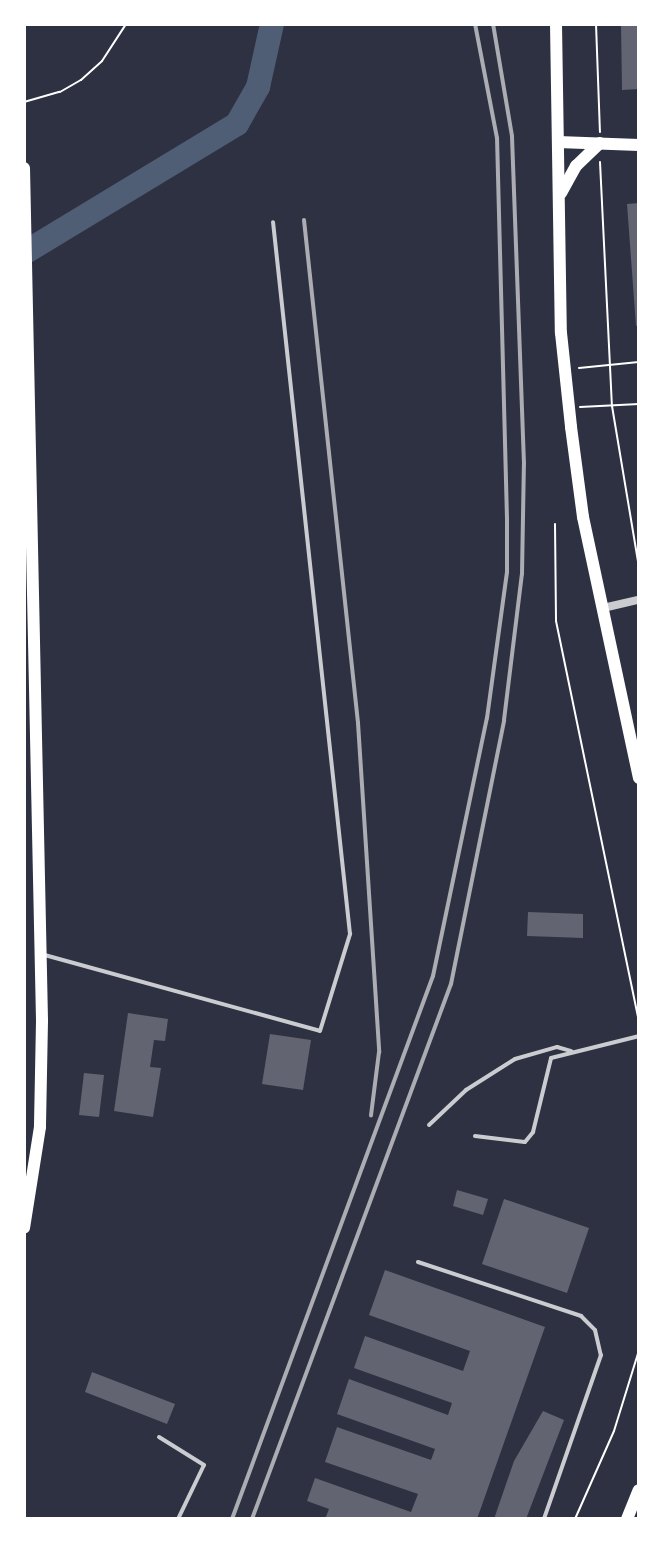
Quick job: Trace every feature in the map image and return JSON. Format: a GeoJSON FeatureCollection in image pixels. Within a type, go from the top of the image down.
{"type":"FeatureCollection","features":[{"type":"Feature","properties":{"kind":"main road"},"geometry":{"type":"LineString","coordinates":[[556,24],[558,212],[569,408],[583,517],[639,778]]}},
{"type":"Feature","properties":{"kind":"main road"},"geometry":{"type":"LineString","coordinates":[[558,142],[639,145]]}},
{"type":"Feature","properties":{"kind":"main road"},"geometry":{"type":"LineString","coordinates":[[558,212],[568,175],[600,143]]}},
{"type":"Feature","properties":{"kind":"main road"},"geometry":{"type":"LineString","coordinates":[[24,168],[40,1127],[24,1228]]}},
{"type":"Feature","properties":{"kind":"main road"},"geometry":{"type":"LineString","coordinates":[[627,1519],[639,1490]]}},
{"type":"Feature","properties":{"kind":"main road"},"geometry":{"type":"LineString","coordinates":[[633,1519],[639,1508]]}},
{"type":"Feature","properties":{"kind":"street"},"geometry":{"type":"LineString","coordinates":[[603,608],[639,600]]}},
{"type":"Feature","properties":{"kind":"lane"},"geometry":{"type":"LineString","coordinates":[[39,954],[320,1031],[350,934],[273,222]]}},
{"type":"Feature","properties":{"kind":"lane"},"geometry":{"type":"LineString","coordinates":[[475,1136],[525,1142],[530,1138],[547,1063],[573,1051],[639,1036]]}},
{"type":"Feature","properties":{"kind":"lane"},"geometry":{"type":"LineString","coordinates":[[429,1125],[466,1090],[515,1059],[557,1047],[573,1051]]}},
{"type":"Feature","properties":{"kind":"lane"},"geometry":{"type":"LineString","coordinates":[[418,1262],[581,1316],[595,1330],[601,1355],[544,1519]]}},
{"type":"Feature","properties":{"kind":"lane"},"geometry":{"type":"LineString","coordinates":[[159,1437],[204,1465],[178,1519]]}},
{"type":"Feature","properties":{"kind":"path"},"geometry":{"type":"LineString","coordinates":[[24,102],[81,80],[102,61],[126,24]]}},
{"type":"Feature","properties":{"kind":"path"},"geometry":{"type":"LineString","coordinates":[[596,24],[612,406],[639,567]]}},
{"type":"Feature","properties":{"kind":"path"},"geometry":{"type":"LineString","coordinates":[[566,365],[639,362]]}},
{"type":"Feature","properties":{"kind":"path"},"geometry":{"type":"LineString","coordinates":[[569,408],[639,404]]}},
{"type":"Feature","properties":{"kind":"path"},"geometry":{"type":"LineString","coordinates":[[555,524],[556,621],[639,1021]]}},
{"type":"Feature","properties":{"kind":"path"},"geometry":{"type":"LineString","coordinates":[[575,1519],[614,1431],[639,1350]]}},
{"type":"Feature","properties":{"kind":"building"},"geometry":{"type":"Polygon","coordinates":[[[621,24],[639,24],[639,89],[622,90],[621,24]]]}},
{"type":"Feature","properties":{"kind":"building"},"geometry":{"type":"Polygon","coordinates":[[[639,203],[639,326],[636,326],[627,204],[639,203]]]}},
{"type":"Feature","properties":{"kind":"building"},"geometry":{"type":"Polygon","coordinates":[[[528,912],[583,914],[583,938],[527,936],[528,912]]]}},
{"type":"Feature","properties":{"kind":"building"},"geometry":{"type":"Polygon","coordinates":[[[128,1013],[168,1019],[165,1041],[154,1040],[150,1067],[161,1068],[153,1117],[114,1111],[128,1013]]]}},
{"type":"Feature","properties":{"kind":"building"},"geometry":{"type":"Polygon","coordinates":[[[270,1034],[311,1040],[303,1090],[262,1084],[270,1034]]]}},
{"type":"Feature","properties":{"kind":"building"},"geometry":{"type":"Polygon","coordinates":[[[84,1073],[104,1075],[99,1117],[79,1115],[84,1073]]]}},
{"type":"Feature","properties":{"kind":"building"},"geometry":{"type":"Polygon","coordinates":[[[457,1190],[488,1199],[483,1215],[453,1206],[457,1190]]]}},
{"type":"Feature","properties":{"kind":"building"},"geometry":{"type":"Polygon","coordinates":[[[504,1199],[589,1228],[567,1293],[482,1264],[504,1199]]]}},
{"type":"Feature","properties":{"kind":"building"},"geometry":{"type":"Polygon","coordinates":[[[385,1270],[545,1327],[477,1519],[325,1519],[329,1509],[307,1501],[315,1478],[411,1512],[418,1494],[325,1462],[337,1427],[431,1460],[435,1449],[337,1414],[349,1379],[448,1415],[452,1403],[354,1368],[365,1336],[463,1371],[470,1351],[369,1315],[385,1270]]]}},
{"type":"Feature","properties":{"kind":"building"},"geometry":{"type":"Polygon","coordinates":[[[92,1372],[175,1404],[167,1424],[85,1392],[92,1372]]]}},
{"type":"Feature","properties":{"kind":"building"},"geometry":{"type":"Polygon","coordinates":[[[543,1411],[564,1420],[526,1519],[494,1519],[514,1461],[543,1411]]]}},
{"type":"Feature","properties":{"kind":"waterway"},"geometry":{"type":"LineString","coordinates":[[24,253],[237,124],[258,87],[272,24]]}},
{"type":"Feature","properties":{"kind":"railway"},"geometry":{"type":"LineString","coordinates":[[232,1519],[433,976],[487,718],[507,572],[507,519],[497,138],[475,24]]}},
{"type":"Feature","properties":{"kind":"railway"},"geometry":{"type":"LineString","coordinates":[[252,1519],[451,984],[504,720],[522,574],[524,464],[512,136],[493,24]]}},
{"type":"Feature","properties":{"kind":"railway"},"geometry":{"type":"LineString","coordinates":[[304,220],[358,723],[379,1052],[371,1115]]}}]}
